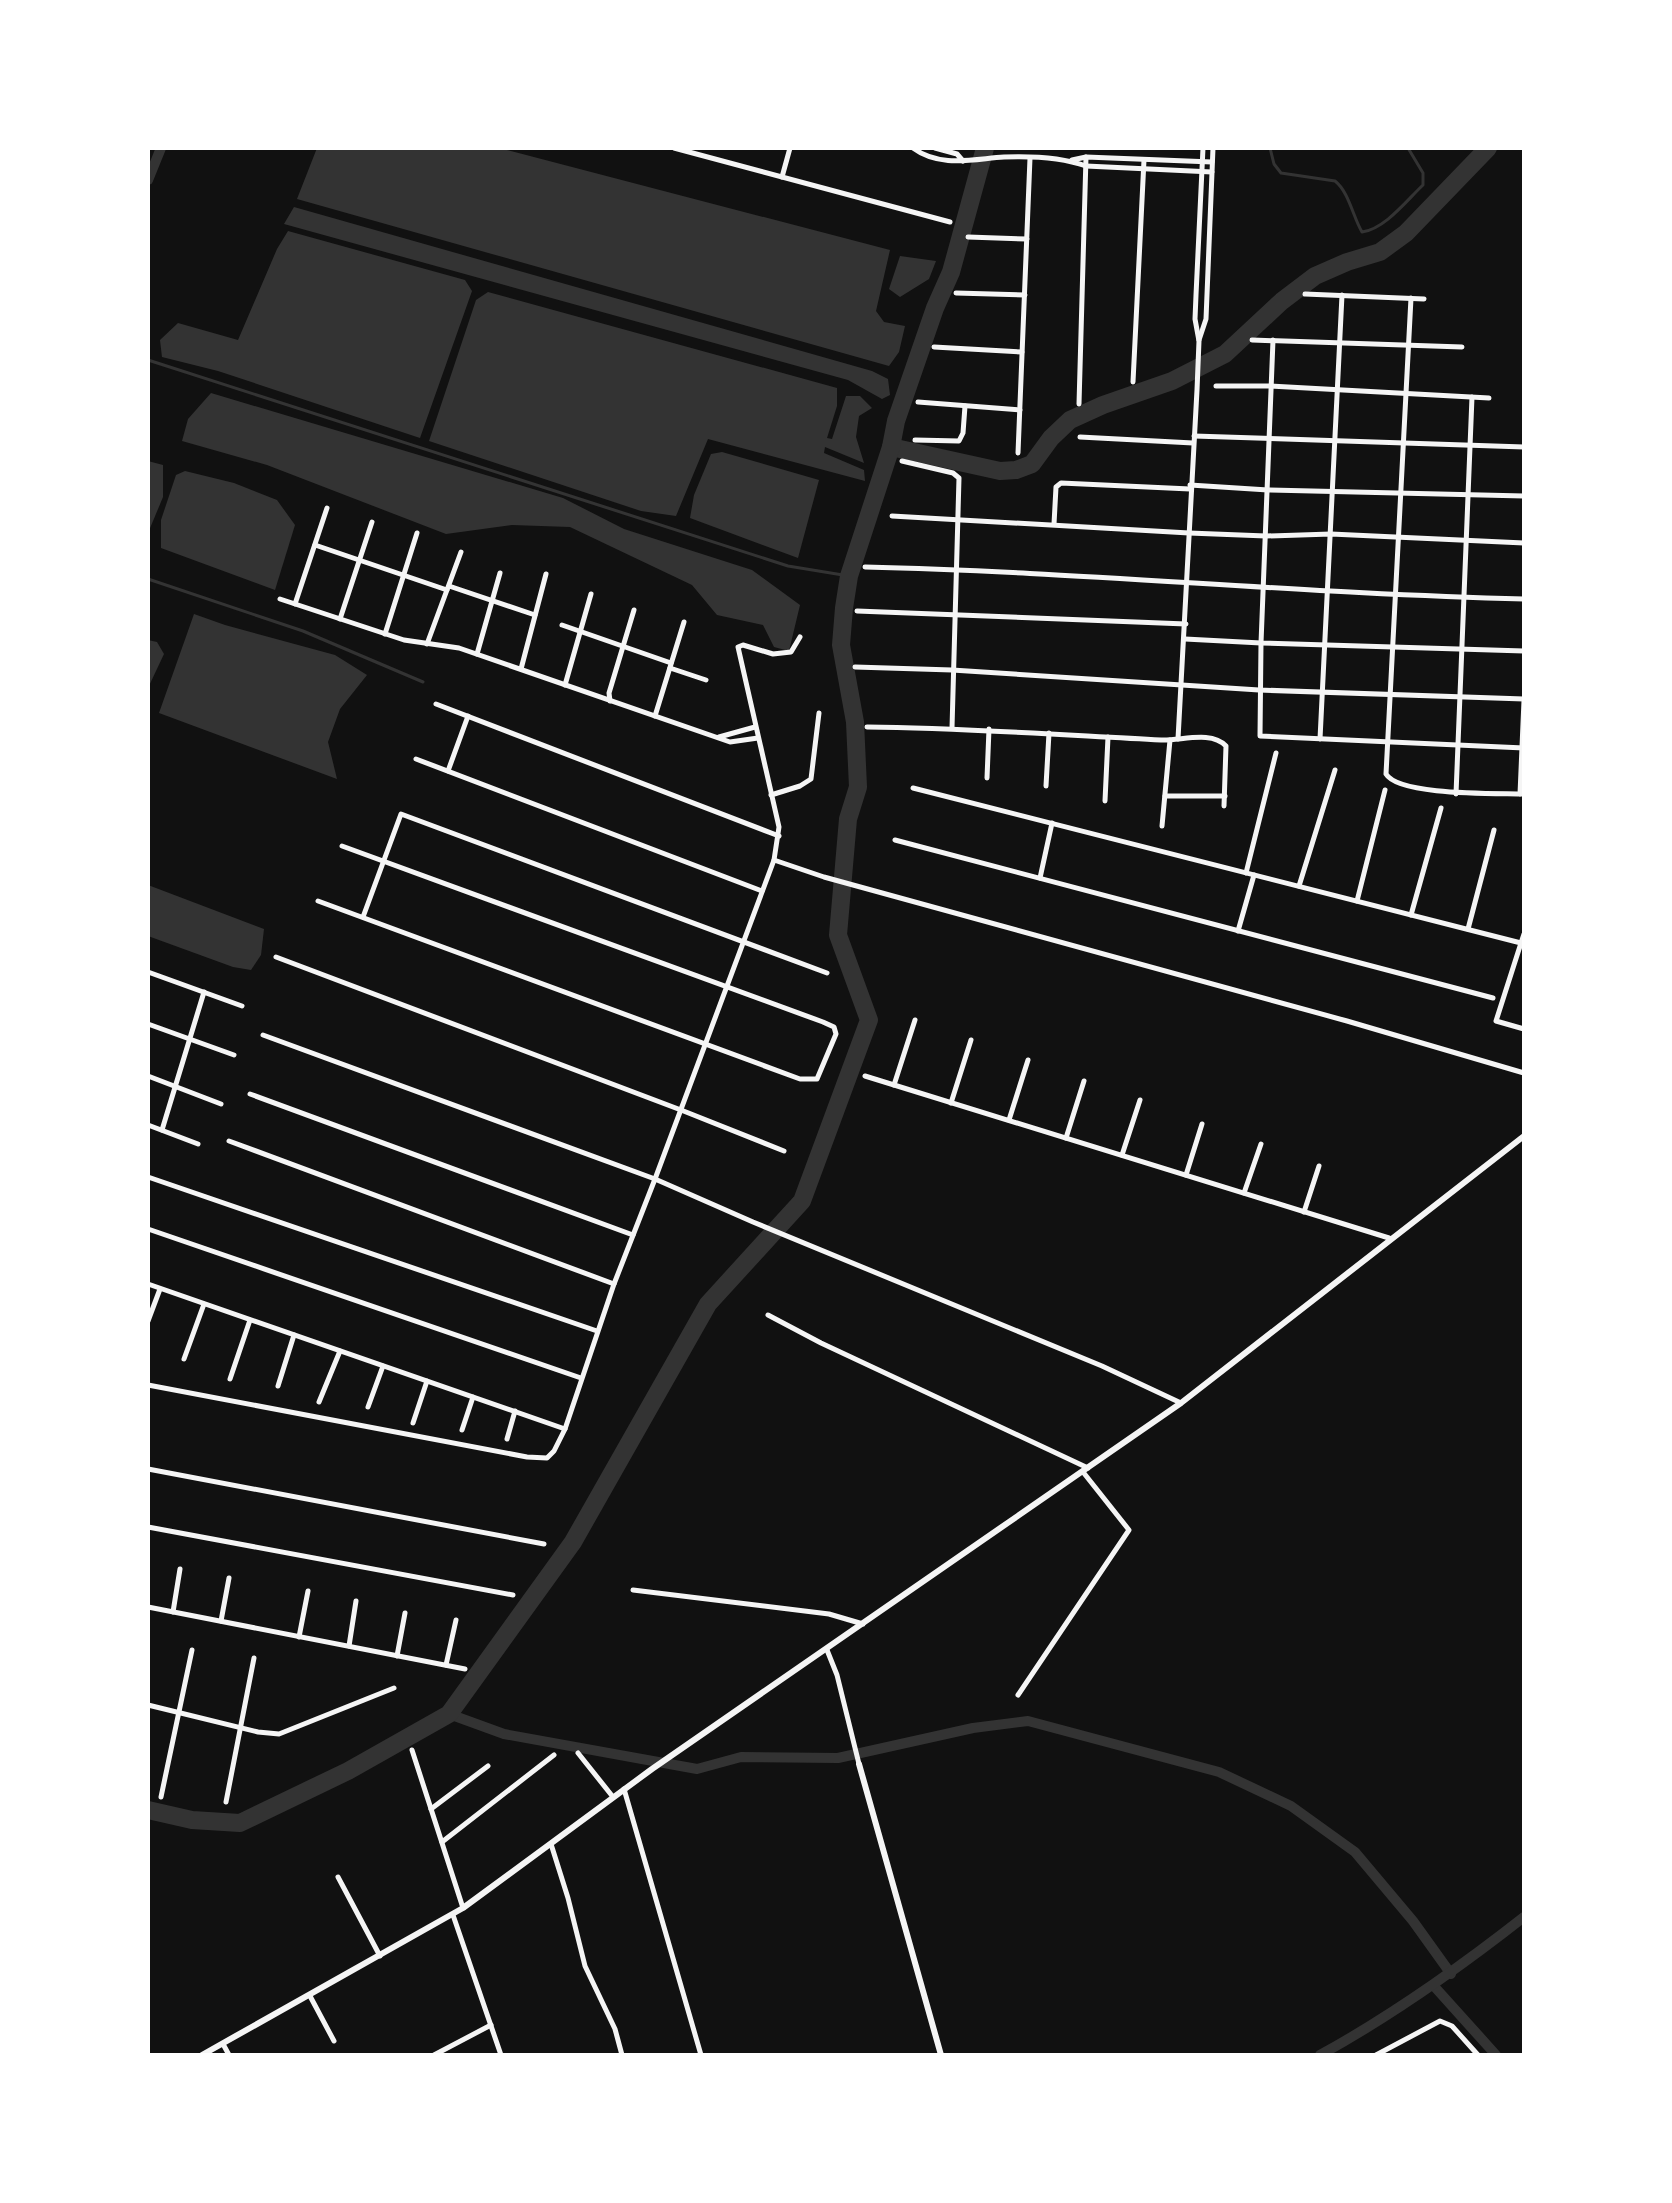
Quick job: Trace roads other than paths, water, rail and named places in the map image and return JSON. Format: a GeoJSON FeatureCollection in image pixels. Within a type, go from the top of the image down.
{"type":"FeatureCollection","features":[{"type":"Feature","properties":{"kind":"street"},"geometry":{"type":"LineString","coordinates":[[674,148],[950,222]]}},
{"type":"Feature","properties":{"kind":"street"},"geometry":{"type":"LineString","coordinates":[[782,177],[790,148]]}},
{"type":"Feature","properties":{"kind":"street"},"geometry":{"type":"LineString","coordinates":[[935,148],[957,154],[964,161]]}},
{"type":"Feature","properties":{"kind":"street"},"geometry":{"type":"LineString","coordinates":[[1000,158],[1003,148]]}},
{"type":"Feature","properties":{"kind":"street"},"geometry":{"type":"LineString","coordinates":[[1178,739],[1199,341],[1196,295],[1203,148]]}},
{"type":"Feature","properties":{"kind":"street"},"geometry":{"type":"LineString","coordinates":[[1199,341],[1206,319],[1213,148]]}},
{"type":"Feature","properties":{"kind":"street"},"geometry":{"type":"LineString","coordinates":[[917,149],[954,163],[1030,158],[1071,161],[1086,166],[1212,172]]}},
{"type":"Feature","properties":{"kind":"street"},"geometry":{"type":"LineString","coordinates":[[1071,161],[1086,157],[1212,162]]}},
{"type":"Feature","properties":{"kind":"street"},"geometry":{"type":"LineString","coordinates":[[1079,404],[1086,157]]}},
{"type":"Feature","properties":{"kind":"street"},"geometry":{"type":"LineString","coordinates":[[1018,453],[1030,158]]}},
{"type":"Feature","properties":{"kind":"street"},"geometry":{"type":"LineString","coordinates":[[1133,382],[1144,160]]}},
{"type":"Feature","properties":{"kind":"street"},"geometry":{"type":"LineString","coordinates":[[1198,227],[1209,227]]}},
{"type":"Feature","properties":{"kind":"street"},"geometry":{"type":"LineString","coordinates":[[968,237],[1027,239]]}},
{"type":"Feature","properties":{"kind":"street"},"geometry":{"type":"LineString","coordinates":[[956,293],[1025,295]]}},
{"type":"Feature","properties":{"kind":"street"},"geometry":{"type":"LineString","coordinates":[[1305,294],[1424,299]]}},
{"type":"Feature","properties":{"kind":"street"},"geometry":{"type":"LineString","coordinates":[[1196,295],[1207,295]]}},
{"type":"Feature","properties":{"kind":"street"},"geometry":{"type":"LineString","coordinates":[[1320,739],[1342,295]]}},
{"type":"Feature","properties":{"kind":"street"},"geometry":{"type":"LineString","coordinates":[[855,667],[952,670],[1259,690],[1324,691],[1391,693],[1458,695],[1524,700],[1522,794],[1456,794],[1394,782],[1385,767],[1391,693],[1411,298]]}},
{"type":"Feature","properties":{"kind":"street"},"geometry":{"type":"LineString","coordinates":[[1252,340],[1462,347]]}},
{"type":"Feature","properties":{"kind":"street"},"geometry":{"type":"LineString","coordinates":[[1273,340],[1259,690],[1260,736],[1523,748]]}},
{"type":"Feature","properties":{"kind":"street"},"geometry":{"type":"LineString","coordinates":[[934,347],[1022,352]]}},
{"type":"Feature","properties":{"kind":"street"},"geometry":{"type":"LineString","coordinates":[[1216,386],[1489,398]]}},
{"type":"Feature","properties":{"kind":"street"},"geometry":{"type":"LineString","coordinates":[[1456,794],[1472,397]]}},
{"type":"Feature","properties":{"kind":"street"},"geometry":{"type":"LineString","coordinates":[[918,402],[1020,410]]}},
{"type":"Feature","properties":{"kind":"street"},"geometry":{"type":"LineString","coordinates":[[915,440],[959,441],[963,433],[965,406]]}},
{"type":"Feature","properties":{"kind":"street"},"geometry":{"type":"LineString","coordinates":[[1080,437],[1524,447]]}},
{"type":"Feature","properties":{"kind":"street"},"geometry":{"type":"LineString","coordinates":[[902,461],[957,474],[952,728]]}},
{"type":"Feature","properties":{"kind":"street"},"geometry":{"type":"LineString","coordinates":[[1054,524],[1056,487],[1061,483],[1524,496]]}},
{"type":"Feature","properties":{"kind":"street"},"geometry":{"type":"LineString","coordinates":[[295,604],[327,508]]}},
{"type":"Feature","properties":{"kind":"street"},"geometry":{"type":"LineString","coordinates":[[892,516],[1189,533],[1266,536],[1331,534],[1524,543]]}},
{"type":"Feature","properties":{"kind":"street"},"geometry":{"type":"LineString","coordinates":[[340,619],[372,522]]}},
{"type":"Feature","properties":{"kind":"street"},"geometry":{"type":"LineString","coordinates":[[385,634],[417,533]]}},
{"type":"Feature","properties":{"kind":"street"},"geometry":{"type":"LineString","coordinates":[[315,545],[535,615]]}},
{"type":"Feature","properties":{"kind":"street"},"geometry":{"type":"LineString","coordinates":[[427,644],[461,552]]}},
{"type":"Feature","properties":{"kind":"street"},"geometry":{"type":"LineString","coordinates":[[865,567],[957,569],[1188,584],[1524,599]]}},
{"type":"Feature","properties":{"kind":"street"},"geometry":{"type":"LineString","coordinates":[[477,654],[500,573]]}},
{"type":"Feature","properties":{"kind":"street"},"geometry":{"type":"LineString","coordinates":[[521,669],[546,574]]}},
{"type":"Feature","properties":{"kind":"street"},"geometry":{"type":"LineString","coordinates":[[565,685],[591,594]]}},
{"type":"Feature","properties":{"kind":"street"},"geometry":{"type":"LineString","coordinates":[[280,599],[385,634],[427,644],[451,645],[730,742],[758,738]]}},
{"type":"Feature","properties":{"kind":"street"},"geometry":{"type":"LineString","coordinates":[[610,701],[609,693],[634,610]]}},
{"type":"Feature","properties":{"kind":"street"},"geometry":{"type":"LineString","coordinates":[[857,611],[1186,624]]}},
{"type":"Feature","properties":{"kind":"street"},"geometry":{"type":"LineString","coordinates":[[655,716],[684,622]]}},
{"type":"Feature","properties":{"kind":"street"},"geometry":{"type":"LineString","coordinates":[[562,625],[624,645],[706,680]]}},
{"type":"Feature","properties":{"kind":"street"},"geometry":{"type":"LineString","coordinates":[[148,1385],[538,1459],[547,1458],[554,1451],[565,1429],[614,1284],[774,860],[779,836],[738,647],[743,645],[777,654],[791,652],[800,637]]}},
{"type":"Feature","properties":{"kind":"street"},"geometry":{"type":"LineString","coordinates":[[1185,639],[1524,651]]}},
{"type":"Feature","properties":{"kind":"street"},"geometry":{"type":"LineString","coordinates":[[436,704],[779,836]]}},
{"type":"Feature","properties":{"kind":"street"},"geometry":{"type":"LineString","coordinates":[[771,795],[800,786],[811,779],[819,713]]}},
{"type":"Feature","properties":{"kind":"street"},"geometry":{"type":"LineString","coordinates":[[448,771],[468,716]]}},
{"type":"Feature","properties":{"kind":"street"},"geometry":{"type":"LineString","coordinates":[[718,737],[755,727]]}},
{"type":"Feature","properties":{"kind":"street"},"geometry":{"type":"LineString","coordinates":[[867,727],[989,729],[1170,740],[1206,738],[1226,746],[1224,806]]}},
{"type":"Feature","properties":{"kind":"street"},"geometry":{"type":"LineString","coordinates":[[987,778],[989,729]]}},
{"type":"Feature","properties":{"kind":"street"},"geometry":{"type":"LineString","coordinates":[[1046,786],[1049,733]]}},
{"type":"Feature","properties":{"kind":"street"},"geometry":{"type":"LineString","coordinates":[[1105,801],[1108,737]]}},
{"type":"Feature","properties":{"kind":"street"},"geometry":{"type":"LineString","coordinates":[[1162,826],[1170,740]]}},
{"type":"Feature","properties":{"kind":"street"},"geometry":{"type":"LineString","coordinates":[[1246,873],[1276,753]]}},
{"type":"Feature","properties":{"kind":"street"},"geometry":{"type":"LineString","coordinates":[[416,759],[762,891]]}},
{"type":"Feature","properties":{"kind":"street"},"geometry":{"type":"LineString","coordinates":[[1299,886],[1335,770]]}},
{"type":"Feature","properties":{"kind":"street"},"geometry":{"type":"LineString","coordinates":[[913,788],[1521,943]]}},
{"type":"Feature","properties":{"kind":"street"},"geometry":{"type":"LineString","coordinates":[[1357,901],[1385,790]]}},
{"type":"Feature","properties":{"kind":"street"},"geometry":{"type":"LineString","coordinates":[[1165,796],[1225,796]]}},
{"type":"Feature","properties":{"kind":"street"},"geometry":{"type":"LineString","coordinates":[[1411,915],[1441,808]]}},
{"type":"Feature","properties":{"kind":"street"},"geometry":{"type":"LineString","coordinates":[[363,917],[401,814],[827,973]]}},
{"type":"Feature","properties":{"kind":"street"},"geometry":{"type":"LineString","coordinates":[[1040,878],[1052,823]]}},
{"type":"Feature","properties":{"kind":"street"},"geometry":{"type":"LineString","coordinates":[[1468,929],[1494,830]]}},
{"type":"Feature","properties":{"kind":"street"},"geometry":{"type":"LineString","coordinates":[[895,840],[1493,998]]}},
{"type":"Feature","properties":{"kind":"street"},"geometry":{"type":"LineString","coordinates":[[318,901],[800,1079],[817,1079],[833,1044],[836,1034],[834,1027],[342,846]]}},
{"type":"Feature","properties":{"kind":"street"},"geometry":{"type":"LineString","coordinates":[[774,860],[824,877],[1524,1073]]}},
{"type":"Feature","properties":{"kind":"street"},"geometry":{"type":"LineString","coordinates":[[1238,931],[1254,875]]}},
{"type":"Feature","properties":{"kind":"street"},"geometry":{"type":"LineString","coordinates":[[1524,934],[1496,1021],[1524,1029]]}},
{"type":"Feature","properties":{"kind":"street"},"geometry":{"type":"LineString","coordinates":[[276,957],[784,1151]]}},
{"type":"Feature","properties":{"kind":"street"},"geometry":{"type":"LineString","coordinates":[[149,975],[242,1006]]}},
{"type":"Feature","properties":{"kind":"street"},"geometry":{"type":"LineString","coordinates":[[162,1130],[204,992]]}},
{"type":"Feature","properties":{"kind":"street"},"geometry":{"type":"LineString","coordinates":[[894,1085],[915,1020]]}},
{"type":"Feature","properties":{"kind":"street"},"geometry":{"type":"LineString","coordinates":[[148,1024],[234,1055]]}},
{"type":"Feature","properties":{"kind":"street"},"geometry":{"type":"LineString","coordinates":[[263,1035],[655,1179],[1102,1366],[1181,1403]]}},
{"type":"Feature","properties":{"kind":"street"},"geometry":{"type":"LineString","coordinates":[[951,1103],[971,1040]]}},
{"type":"Feature","properties":{"kind":"street"},"geometry":{"type":"LineString","coordinates":[[1009,1120],[1028,1060]]}},
{"type":"Feature","properties":{"kind":"street"},"geometry":{"type":"LineString","coordinates":[[148,1076],[221,1104]]}},
{"type":"Feature","properties":{"kind":"street"},"geometry":{"type":"LineString","coordinates":[[865,1076],[1389,1238]]}},
{"type":"Feature","properties":{"kind":"street"},"geometry":{"type":"LineString","coordinates":[[1066,1138],[1084,1081]]}},
{"type":"Feature","properties":{"kind":"street"},"geometry":{"type":"LineString","coordinates":[[250,1094],[633,1235]]}},
{"type":"Feature","properties":{"kind":"street"},"geometry":{"type":"LineString","coordinates":[[1122,1155],[1140,1100]]}},
{"type":"Feature","properties":{"kind":"street"},"geometry":{"type":"LineString","coordinates":[[1186,1175],[1202,1124]]}},
{"type":"Feature","properties":{"kind":"street"},"geometry":{"type":"LineString","coordinates":[[148,1125],[198,1144]]}},
{"type":"Feature","properties":{"kind":"street"},"geometry":{"type":"LineString","coordinates":[[202,2055],[453,1915],[652,1769],[1181,1403],[1389,1238],[1524,1136]]}},
{"type":"Feature","properties":{"kind":"street"},"geometry":{"type":"LineString","coordinates":[[229,1141],[614,1284]]}},
{"type":"Feature","properties":{"kind":"street"},"geometry":{"type":"LineString","coordinates":[[1244,1193],[1261,1144]]}},
{"type":"Feature","properties":{"kind":"street"},"geometry":{"type":"LineString","coordinates":[[1304,1212],[1319,1166]]}},
{"type":"Feature","properties":{"kind":"street"},"geometry":{"type":"LineString","coordinates":[[148,1177],[597,1331]]}},
{"type":"Feature","properties":{"kind":"street"},"geometry":{"type":"LineString","coordinates":[[148,1229],[581,1378]]}},
{"type":"Feature","properties":{"kind":"street"},"geometry":{"type":"LineString","coordinates":[[148,1284],[565,1429]]}},
{"type":"Feature","properties":{"kind":"street"},"geometry":{"type":"LineString","coordinates":[[148,1321],[160,1289]]}},
{"type":"Feature","properties":{"kind":"street"},"geometry":{"type":"LineString","coordinates":[[184,1359],[204,1304]]}},
{"type":"Feature","properties":{"kind":"street"},"geometry":{"type":"LineString","coordinates":[[768,1315],[1085,1470],[1129,1530],[1018,1695]]}},
{"type":"Feature","properties":{"kind":"street"},"geometry":{"type":"LineString","coordinates":[[230,1379],[250,1320]]}},
{"type":"Feature","properties":{"kind":"street"},"geometry":{"type":"LineString","coordinates":[[278,1386],[294,1335]]}},
{"type":"Feature","properties":{"kind":"street"},"geometry":{"type":"LineString","coordinates":[[319,1402],[340,1351]]}},
{"type":"Feature","properties":{"kind":"street"},"geometry":{"type":"LineString","coordinates":[[368,1407],[383,1366]]}},
{"type":"Feature","properties":{"kind":"street"},"geometry":{"type":"LineString","coordinates":[[413,1423],[427,1381]]}},
{"type":"Feature","properties":{"kind":"street"},"geometry":{"type":"LineString","coordinates":[[462,1430],[473,1397]]}},
{"type":"Feature","properties":{"kind":"street"},"geometry":{"type":"LineString","coordinates":[[507,1439],[515,1411]]}},
{"type":"Feature","properties":{"kind":"street"},"geometry":{"type":"LineString","coordinates":[[148,1469],[544,1544]]}},
{"type":"Feature","properties":{"kind":"street"},"geometry":{"type":"LineString","coordinates":[[148,1527],[513,1595]]}},
{"type":"Feature","properties":{"kind":"street"},"geometry":{"type":"LineString","coordinates":[[173,1612],[180,1569]]}},
{"type":"Feature","properties":{"kind":"street"},"geometry":{"type":"LineString","coordinates":[[221,1621],[229,1578]]}},
{"type":"Feature","properties":{"kind":"street"},"geometry":{"type":"LineString","coordinates":[[633,1590],[829,1614],[864,1624]]}},
{"type":"Feature","properties":{"kind":"street"},"geometry":{"type":"LineString","coordinates":[[299,1637],[308,1591]]}},
{"type":"Feature","properties":{"kind":"street"},"geometry":{"type":"LineString","coordinates":[[349,1646],[356,1601]]}},
{"type":"Feature","properties":{"kind":"street"},"geometry":{"type":"LineString","coordinates":[[148,1607],[465,1669]]}},
{"type":"Feature","properties":{"kind":"street"},"geometry":{"type":"LineString","coordinates":[[397,1656],[405,1613]]}},
{"type":"Feature","properties":{"kind":"street"},"geometry":{"type":"LineString","coordinates":[[446,1665],[456,1620]]}},
{"type":"Feature","properties":{"kind":"street"},"geometry":{"type":"LineString","coordinates":[[161,1797],[192,1650]]}},
{"type":"Feature","properties":{"kind":"street"},"geometry":{"type":"LineString","coordinates":[[827,1650],[837,1675],[941,2055]]}},
{"type":"Feature","properties":{"kind":"street"},"geometry":{"type":"LineString","coordinates":[[226,1802],[254,1658]]}},
{"type":"Feature","properties":{"kind":"street"},"geometry":{"type":"LineString","coordinates":[[148,1705],[279,1734],[394,1688]]}},
{"type":"Feature","properties":{"kind":"street"},"geometry":{"type":"LineString","coordinates":[[412,1750],[463,1908]]}},
{"type":"Feature","properties":{"kind":"street"},"geometry":{"type":"LineString","coordinates":[[578,1753],[613,1797]]}},
{"type":"Feature","properties":{"kind":"street"},"geometry":{"type":"LineString","coordinates":[[442,1842],[554,1755]]}},
{"type":"Feature","properties":{"kind":"street"},"geometry":{"type":"LineString","coordinates":[[431,1809],[488,1766]]}},
{"type":"Feature","properties":{"kind":"street"},"geometry":{"type":"LineString","coordinates":[[624,1789],[701,2055]]}},
{"type":"Feature","properties":{"kind":"street"},"geometry":{"type":"LineString","coordinates":[[551,1844],[585,1966],[606,2008],[622,2055]]}},
{"type":"Feature","properties":{"kind":"street"},"geometry":{"type":"LineString","coordinates":[[338,1877],[380,1957]]}},
{"type":"Feature","properties":{"kind":"street"},"geometry":{"type":"LineString","coordinates":[[453,1915],[501,2055]]}},
{"type":"Feature","properties":{"kind":"street"},"geometry":{"type":"LineString","coordinates":[[310,1996],[334,2041]]}},
{"type":"Feature","properties":{"kind":"street"},"geometry":{"type":"LineString","coordinates":[[1378,2054],[1440,2021],[1452,2026],[1478,2055]]}},
{"type":"Feature","properties":{"kind":"street"},"geometry":{"type":"LineString","coordinates":[[434,2055],[491,2025]]}},
{"type":"Feature","properties":{"kind":"street"},"geometry":{"type":"LineString","coordinates":[[223,2044],[229,2055]]}},
{"type":"Feature","properties":{"kind":"waterway"},"geometry":{"type":"LineString","coordinates":[[148,180],[161,148]]}},
{"type":"Feature","properties":{"kind":"waterway"},"geometry":{"type":"LineString","coordinates":[[148,1810],[192,1820],[240,1823],[348,1771],[449,1714],[573,1542],[708,1304],[802,1201],[869,1020],[838,935],[848,819],[858,787],[855,722],[841,645],[849,576],[891,447],[896,421],[935,308],[951,272],[985,148]]}},
{"type":"Feature","properties":{"kind":"waterway"},"geometry":{"type":"LineString","coordinates":[[1270,148],[1274,164],[1281,173],[1335,181],[1347,198],[1362,232],[1387,220],[1423,185],[1423,173],[1408,148]]}},
{"type":"Feature","properties":{"kind":"waterway"},"geometry":{"type":"LineString","coordinates":[[891,447],[1000,471],[1016,470],[1032,464],[1051,438],[1070,420],[1172,381],[1225,354],[1282,301],[1315,276],[1380,252],[1406,233],[1488,148]]}},
{"type":"Feature","properties":{"kind":"waterway"},"geometry":{"type":"LineString","coordinates":[[148,360],[788,566],[849,576]]}},
{"type":"Feature","properties":{"kind":"waterway"},"geometry":{"type":"LineString","coordinates":[[148,579],[303,631],[423,682]]}},
{"type":"Feature","properties":{"kind":"waterway"},"geometry":{"type":"LineString","coordinates":[[449,1714],[504,1734],[697,1769],[741,1757],[838,1758],[973,1728],[1028,1721],[1219,1772],[1291,1806],[1355,1852],[1413,1921],[1451,1974]]}},
{"type":"Feature","properties":{"kind":"waterway"},"geometry":{"type":"LineString","coordinates":[[1320,2055],[1425,1990],[1524,1917]]}},
{"type":"Feature","properties":{"kind":"waterway"},"geometry":{"type":"LineString","coordinates":[[1433,1985],[1496,2055]]}}]}
